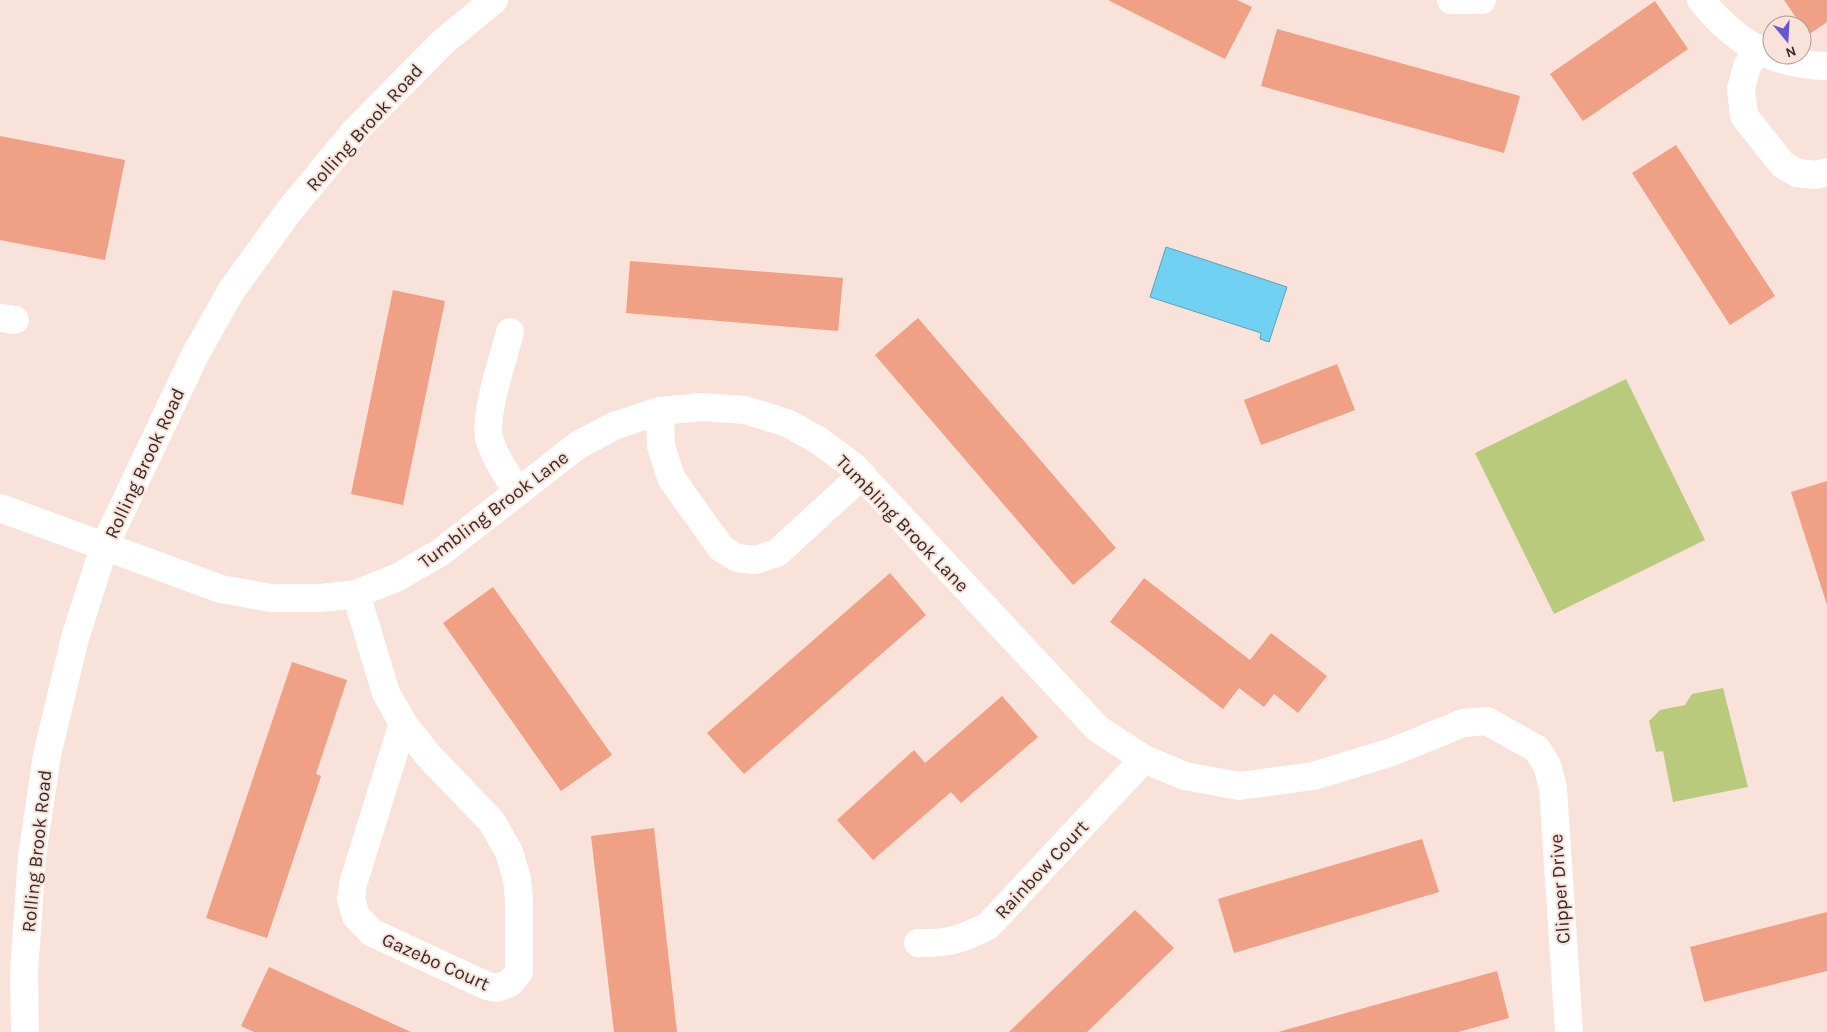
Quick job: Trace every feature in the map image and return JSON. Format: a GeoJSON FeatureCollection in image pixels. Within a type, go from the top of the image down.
{"type":"FeatureCollection","features":[{"type":"Feature","properties":{"kind":"street","name":"Rolling Brook Road"},"geometry":{"type":"LineString","coordinates":[[25,1032],[24,972],[32,856],[47,754],[75,638],[104,547],[194,355],[231,291],[288,211],[355,131],[443,42],[494,0]]}},
{"type":"Feature","properties":{"kind":"street"},"geometry":{"type":"LineString","coordinates":[[1452,0],[1482,0]]}},
{"type":"Feature","properties":{"kind":"street"},"geometry":{"type":"LineString","coordinates":[[1701,0],[1719,23],[1741,41],[1757,50],[1778,59],[1813,66],[1827,66]]}},
{"type":"Feature","properties":{"kind":"street"},"geometry":{"type":"LineString","coordinates":[[1757,50],[1747,66],[1741,89],[1744,116],[1783,165],[1797,173],[1816,175],[1827,172]]}},
{"type":"Feature","properties":{"kind":"street"},"geometry":{"type":"LineString","coordinates":[[510,332],[487,425],[490,441],[497,458],[518,492]]}},
{"type":"Feature","properties":{"kind":"street","name":"Tumbling Brook Lane"},"geometry":{"type":"LineString","coordinates":[[0,508],[222,589],[271,598],[321,598],[356,594],[398,578],[441,552],[578,445],[616,425],[660,411],[702,407],[745,410],[787,423],[818,440],[862,475],[1098,729],[1144,759],[1185,776],[1239,786],[1313,776],[1392,752],[1463,723],[1487,721],[1536,749]]}},
{"type":"Feature","properties":{"kind":"street"},"geometry":{"type":"LineString","coordinates":[[660,411],[661,446],[671,478],[721,548],[737,558],[755,560],[777,553],[862,475]]}},
{"type":"Feature","properties":{"kind":"street","name":"Gazebo Court"},"geometry":{"type":"LineString","coordinates":[[356,594],[386,693],[403,723],[428,755],[492,822],[509,852],[517,879],[519,900],[519,972],[510,984],[497,988],[487,986],[371,932],[356,916],[351,899],[353,884],[403,723]]}},
{"type":"Feature","properties":{"kind":"street","name":"Clipper Drive"},"geometry":{"type":"LineString","coordinates":[[1536,749],[1547,765],[1553,788],[1569,1032]]}},
{"type":"Feature","properties":{"kind":"street","name":"Rainbow Court"},"geometry":{"type":"LineString","coordinates":[[918,943],[941,944],[963,939],[988,926],[1144,759]]}},
{"type":"Feature","properties":{"kind":"green space"},"geometry":{"type":"Polygon","coordinates":[[[1626,379],[1705,540],[1554,614],[1475,453],[1626,379]]]}},
{"type":"Feature","properties":{"kind":"green space"},"geometry":{"type":"Polygon","coordinates":[[[1723,688],[1748,787],[1673,802],[1663,751],[1656,752],[1649,721],[1660,710],[1685,705],[1692,694],[1723,688]]]}},
{"type":"Feature","properties":{"kind":"water"},"geometry":{"type":"Polygon","coordinates":[[[1166,247],[1287,287],[1269,342],[1260,339],[1261,333],[1150,297],[1166,247]]]}},
{"type":"Feature","properties":{"kind":"building"},"geometry":{"type":"Polygon","coordinates":[[[1108,0],[1237,0],[1252,7],[1225,59],[1108,0]]]}},
{"type":"Feature","properties":{"kind":"building"},"geometry":{"type":"Polygon","coordinates":[[[1784,0],[1827,0],[1827,22],[1812,32],[1812,15],[1794,15],[1784,0]]]}},
{"type":"Feature","properties":{"kind":"building"},"geometry":{"type":"Polygon","coordinates":[[[1655,1],[1688,49],[1583,121],[1550,74],[1655,1]]]}},
{"type":"Feature","properties":{"kind":"building"},"geometry":{"type":"Polygon","coordinates":[[[1277,29],[1520,96],[1504,153],[1261,86],[1277,29]]]}},
{"type":"Feature","properties":{"kind":"building"},"geometry":{"type":"Polygon","coordinates":[[[0,136],[125,160],[105,260],[0,240],[0,136]]]}},
{"type":"Feature","properties":{"kind":"building"},"geometry":{"type":"Polygon","coordinates":[[[1676,145],[1775,296],[1730,325],[1632,173],[1676,145]]]}},
{"type":"Feature","properties":{"kind":"building"},"geometry":{"type":"Polygon","coordinates":[[[630,261],[843,278],[838,331],[626,313],[630,261]]]}},
{"type":"Feature","properties":{"kind":"building"},"geometry":{"type":"Polygon","coordinates":[[[393,290],[445,301],[403,505],[351,494],[393,290]]]}},
{"type":"Feature","properties":{"kind":"building"},"geometry":{"type":"Polygon","coordinates":[[[918,318],[1116,548],[1073,585],[875,355],[918,318]]]}},
{"type":"Feature","properties":{"kind":"building"},"geometry":{"type":"Polygon","coordinates":[[[1337,364],[1355,410],[1261,445],[1244,400],[1337,364]]]}},
{"type":"Feature","properties":{"kind":"building"},"geometry":{"type":"Polygon","coordinates":[[[1827,481],[1827,605],[1791,492],[1827,481]]]}},
{"type":"Feature","properties":{"kind":"building"},"geometry":{"type":"Polygon","coordinates":[[[890,573],[926,615],[744,774],[707,733],[890,573]]]}},
{"type":"Feature","properties":{"kind":"building"},"geometry":{"type":"Polygon","coordinates":[[[1144,578],[1250,660],[1271,633],[1327,676],[1298,713],[1274,694],[1264,707],[1239,688],[1223,709],[1110,622],[1144,578]]]}},
{"type":"Feature","properties":{"kind":"building"},"geometry":{"type":"Polygon","coordinates":[[[493,587],[612,755],[561,791],[443,623],[493,587]]]}},
{"type":"Feature","properties":{"kind":"building"},"geometry":{"type":"Polygon","coordinates":[[[292,662],[347,680],[316,774],[321,776],[267,938],[206,918],[292,662]]]}},
{"type":"Feature","properties":{"kind":"building"},"geometry":{"type":"Polygon","coordinates":[[[1002,696],[1038,737],[961,803],[951,792],[873,860],[837,820],[914,750],[925,763],[1002,696]]]}},
{"type":"Feature","properties":{"kind":"building"},"geometry":{"type":"Polygon","coordinates":[[[654,828],[677,1032],[614,1032],[591,836],[654,828]]]}},
{"type":"Feature","properties":{"kind":"building"},"geometry":{"type":"Polygon","coordinates":[[[1422,839],[1439,892],[1234,953],[1218,899],[1422,839]]]}},
{"type":"Feature","properties":{"kind":"building"},"geometry":{"type":"Polygon","coordinates":[[[1135,910],[1174,948],[1087,1032],[1009,1032],[1135,910]]]}},
{"type":"Feature","properties":{"kind":"building"},"geometry":{"type":"Polygon","coordinates":[[[1827,912],[1827,971],[1704,1002],[1690,947],[1827,912]]]}},
{"type":"Feature","properties":{"kind":"building"},"geometry":{"type":"Polygon","coordinates":[[[269,967],[411,1032],[254,1032],[241,1026],[269,967]]]}},
{"type":"Feature","properties":{"kind":"building"},"geometry":{"type":"Polygon","coordinates":[[[1497,971],[1509,1018],[1458,1032],[1278,1032],[1497,971]]]}}]}
